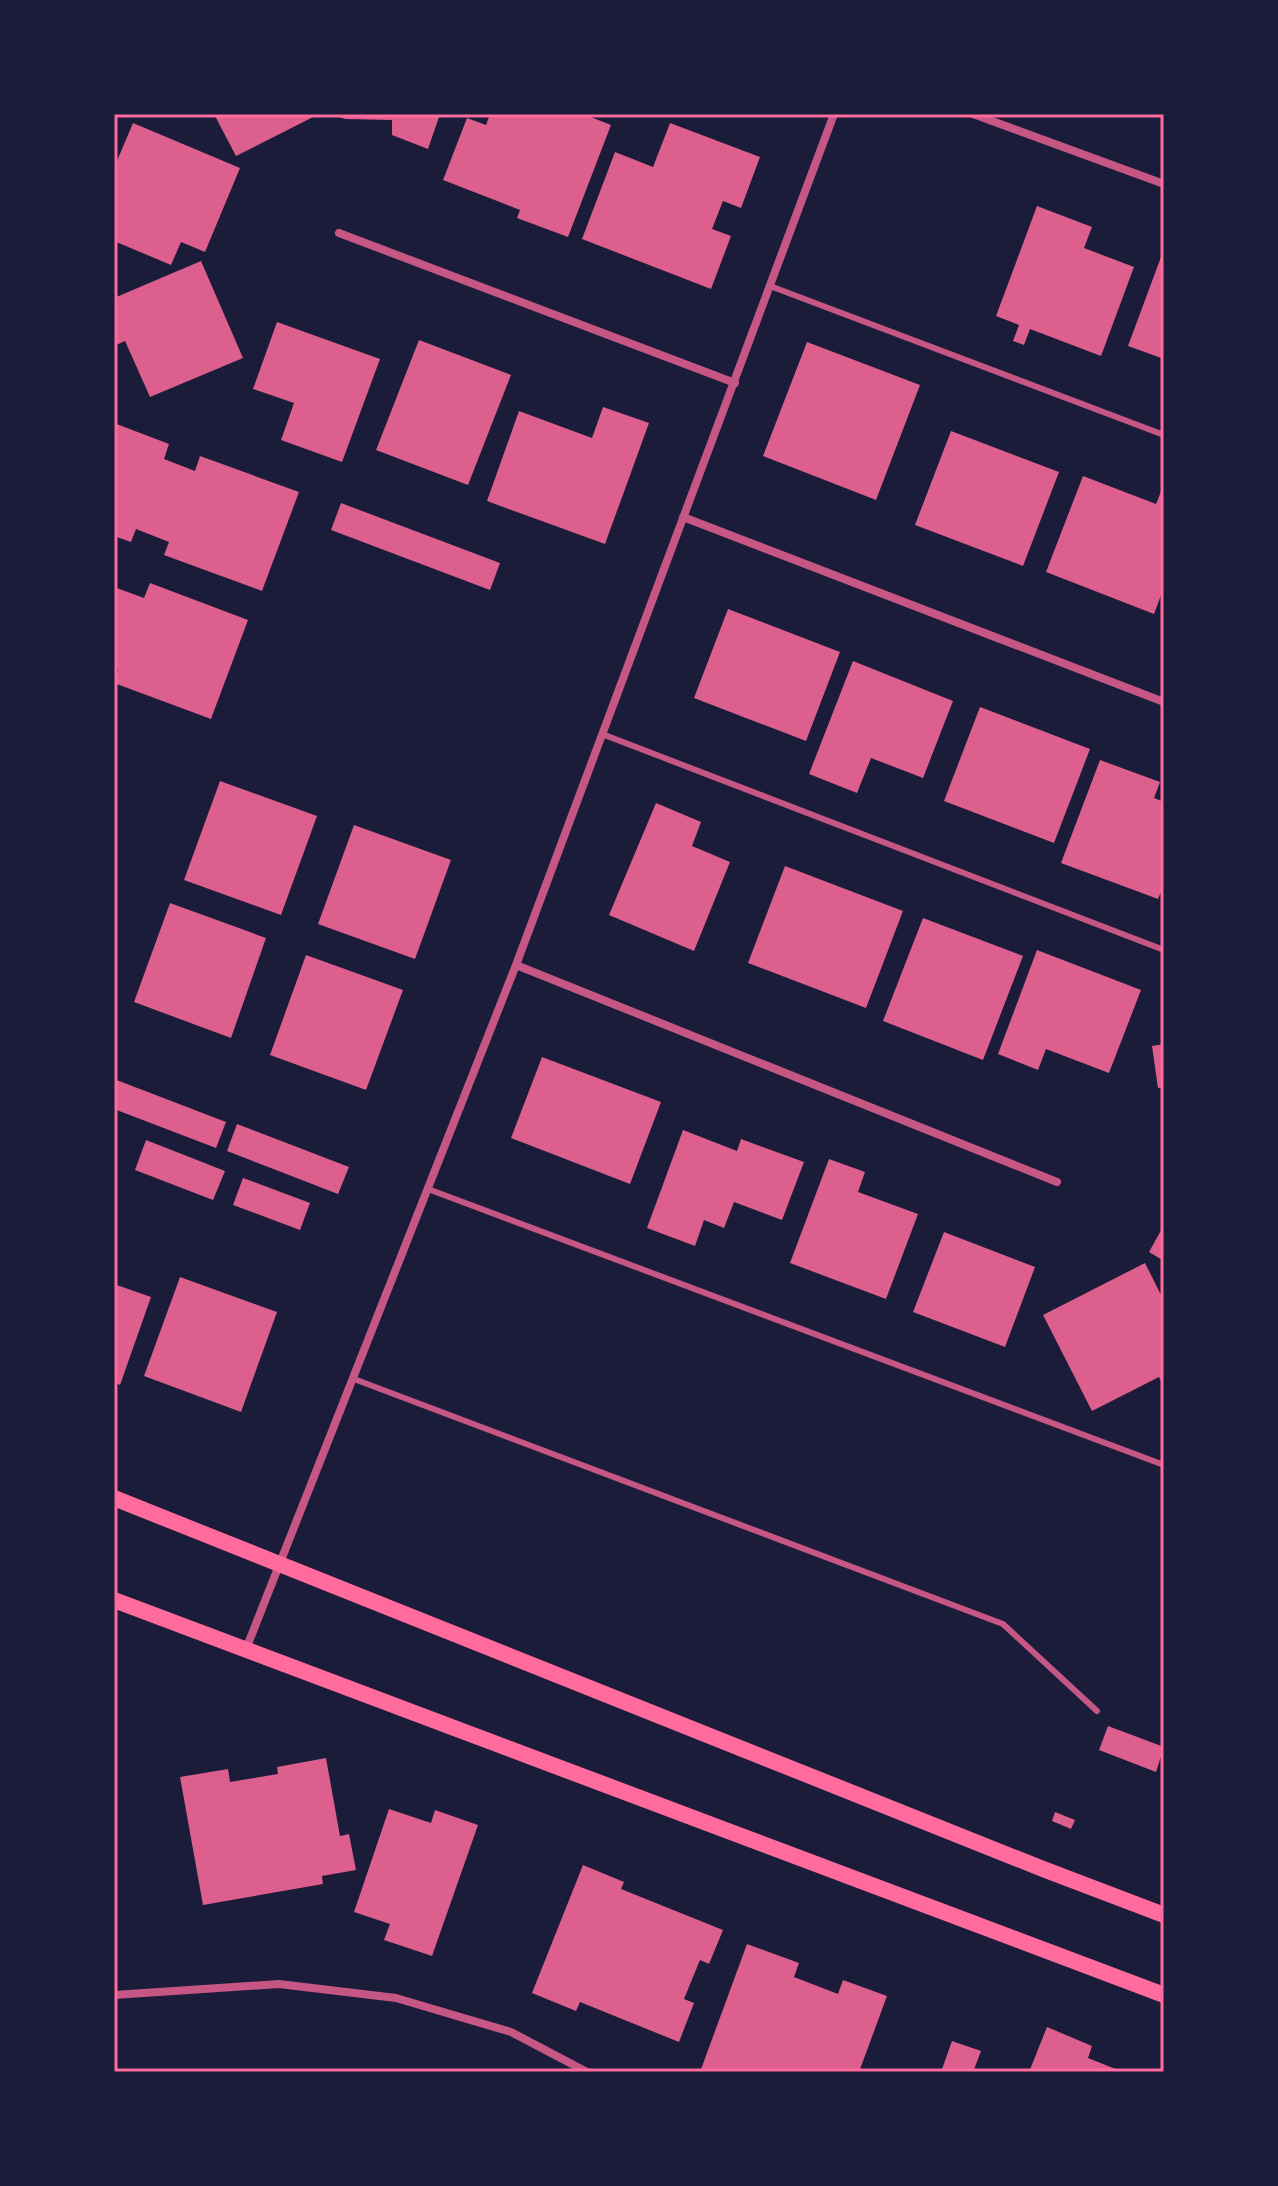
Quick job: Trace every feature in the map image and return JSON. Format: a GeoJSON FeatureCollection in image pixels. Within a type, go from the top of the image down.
{"type":"FeatureCollection","features":[{"type":"Feature","properties":{"kind":"main road"},"geometry":{"type":"LineString","coordinates":[[114,1498],[1164,1915]]}},
{"type":"Feature","properties":{"kind":"main road"},"geometry":{"type":"LineString","coordinates":[[114,1600],[1164,1995]]}},
{"type":"Feature","properties":{"kind":"street"},"geometry":{"type":"LineString","coordinates":[[246,1649],[516,965],[834,114]]}},
{"type":"Feature","properties":{"kind":"street"},"geometry":{"type":"LineString","coordinates":[[973,114],[1164,184]]}},
{"type":"Feature","properties":{"kind":"street"},"geometry":{"type":"LineString","coordinates":[[339,233],[735,383]]}},
{"type":"Feature","properties":{"kind":"street"},"geometry":{"type":"LineString","coordinates":[[683,517],[1164,702]]}},
{"type":"Feature","properties":{"kind":"street"},"geometry":{"type":"LineString","coordinates":[[516,965],[1057,1182]]}},
{"type":"Feature","properties":{"kind":"street"},"geometry":{"type":"LineString","coordinates":[[114,1995],[279,1984],[396,1998],[511,2032],[587,2072]]}},
{"type":"Feature","properties":{"kind":"lane"},"geometry":{"type":"LineString","coordinates":[[770,286],[1164,435]]}},
{"type":"Feature","properties":{"kind":"lane"},"geometry":{"type":"LineString","coordinates":[[602,734],[1164,950]]}},
{"type":"Feature","properties":{"kind":"lane"},"geometry":{"type":"LineString","coordinates":[[428,1189],[1164,1465]]}},
{"type":"Feature","properties":{"kind":"lane"},"geometry":{"type":"LineString","coordinates":[[354,1379],[1003,1624],[1097,1711]]}},
{"type":"Feature","properties":{"kind":"building"},"geometry":{"type":"Polygon","coordinates":[[[214,114],[319,114],[236,156],[214,114]]]}},
{"type":"Feature","properties":{"kind":"building"},"geometry":{"type":"Polygon","coordinates":[[[331,114],[440,114],[428,149],[392,135],[392,120],[345,119],[331,114]]]}},
{"type":"Feature","properties":{"kind":"building"},"geometry":{"type":"Polygon","coordinates":[[[490,114],[583,114],[611,125],[568,237],[517,218],[520,210],[443,180],[467,118],[486,125],[490,114]]]}},
{"type":"Feature","properties":{"kind":"building"},"geometry":{"type":"Polygon","coordinates":[[[133,123],[240,168],[205,252],[181,242],[171,265],[114,241],[114,168],[133,123]]]}},
{"type":"Feature","properties":{"kind":"building"},"geometry":{"type":"Polygon","coordinates":[[[670,123],[760,157],[741,208],[723,201],[712,229],[731,236],[711,289],[582,239],[615,152],[653,167],[670,123]]]}},
{"type":"Feature","properties":{"kind":"building"},"geometry":{"type":"Polygon","coordinates":[[[1037,206],[1092,227],[1084,248],[1134,267],[1101,356],[1030,329],[1024,345],[1013,341],[1019,325],[996,316],[1037,206]]]}},
{"type":"Feature","properties":{"kind":"building"},"geometry":{"type":"Polygon","coordinates":[[[1161,257],[1164,258],[1164,359],[1128,346],[1161,257]]]}},
{"type":"Feature","properties":{"kind":"building"},"geometry":{"type":"Polygon","coordinates":[[[201,261],[243,358],[150,397],[125,341],[114,346],[114,298],[201,261]]]}},
{"type":"Feature","properties":{"kind":"building"},"geometry":{"type":"Polygon","coordinates":[[[277,322],[380,359],[342,462],[281,440],[294,403],[253,389],[277,322]]]}},
{"type":"Feature","properties":{"kind":"building"},"geometry":{"type":"Polygon","coordinates":[[[419,340],[511,375],[468,485],[376,450],[419,340]]]}},
{"type":"Feature","properties":{"kind":"building"},"geometry":{"type":"Polygon","coordinates":[[[807,342],[920,385],[876,500],[763,456],[807,342]]]}},
{"type":"Feature","properties":{"kind":"building"},"geometry":{"type":"Polygon","coordinates":[[[603,407],[649,423],[605,544],[487,501],[519,411],[592,438],[603,407]]]}},
{"type":"Feature","properties":{"kind":"building"},"geometry":{"type":"Polygon","coordinates":[[[114,423],[169,444],[164,459],[195,471],[200,456],[299,492],[262,591],[164,555],[169,542],[136,529],[131,542],[114,536],[114,423]]]}},
{"type":"Feature","properties":{"kind":"building"},"geometry":{"type":"Polygon","coordinates":[[[951,431],[1059,472],[1023,566],[915,525],[951,431]]]}},
{"type":"Feature","properties":{"kind":"building"},"geometry":{"type":"Polygon","coordinates":[[[1083,476],[1156,504],[1164,484],[1164,587],[1154,614],[1046,572],[1083,476]]]}},
{"type":"Feature","properties":{"kind":"building"},"geometry":{"type":"Polygon","coordinates":[[[341,503],[500,563],[490,590],[331,530],[341,503]]]}},
{"type":"Feature","properties":{"kind":"building"},"geometry":{"type":"Polygon","coordinates":[[[150,583],[248,620],[211,719],[114,683],[118,669],[114,667],[114,587],[144,598],[150,583]]]}},
{"type":"Feature","properties":{"kind":"building"},"geometry":{"type":"Polygon","coordinates":[[[728,609],[840,652],[806,741],[694,698],[728,609]]]}},
{"type":"Feature","properties":{"kind":"building"},"geometry":{"type":"Polygon","coordinates":[[[853,661],[953,701],[923,778],[871,758],[857,793],[809,774],[853,661]]]}},
{"type":"Feature","properties":{"kind":"building"},"geometry":{"type":"Polygon","coordinates":[[[980,707],[1090,749],[1054,843],[944,801],[980,707]]]}},
{"type":"Feature","properties":{"kind":"building"},"geometry":{"type":"Polygon","coordinates":[[[1100,760],[1160,782],[1154,798],[1164,802],[1164,885],[1158,899],[1061,863],[1100,760]]]}},
{"type":"Feature","properties":{"kind":"building"},"geometry":{"type":"Polygon","coordinates":[[[220,781],[317,816],[281,915],[184,880],[220,781]]]}},
{"type":"Feature","properties":{"kind":"building"},"geometry":{"type":"Polygon","coordinates":[[[656,803],[701,822],[692,846],[730,862],[694,951],[609,915],[656,803]]]}},
{"type":"Feature","properties":{"kind":"building"},"geometry":{"type":"Polygon","coordinates":[[[354,825],[451,860],[415,959],[318,924],[354,825]]]}},
{"type":"Feature","properties":{"kind":"building"},"geometry":{"type":"Polygon","coordinates":[[[785,866],[903,911],[866,1008],[748,963],[785,866]]]}},
{"type":"Feature","properties":{"kind":"building"},"geometry":{"type":"Polygon","coordinates":[[[170,903],[266,938],[231,1038],[134,1002],[170,903]]]}},
{"type":"Feature","properties":{"kind":"building"},"geometry":{"type":"Polygon","coordinates":[[[923,918],[1023,956],[983,1060],[883,1021],[923,918]]]}},
{"type":"Feature","properties":{"kind":"building"},"geometry":{"type":"Polygon","coordinates":[[[1037,950],[1141,990],[1109,1073],[1046,1049],[1038,1070],[998,1054],[1037,950]]]}},
{"type":"Feature","properties":{"kind":"building"},"geometry":{"type":"Polygon","coordinates":[[[306,955],[403,990],[366,1090],[270,1055],[306,955]]]}},
{"type":"Feature","properties":{"kind":"building"},"geometry":{"type":"Polygon","coordinates":[[[1164,1044],[1164,1087],[1158,1088],[1152,1046],[1164,1044]]]}},
{"type":"Feature","properties":{"kind":"building"},"geometry":{"type":"Polygon","coordinates":[[[542,1057],[661,1102],[630,1184],[511,1138],[542,1057]]]}},
{"type":"Feature","properties":{"kind":"building"},"geometry":{"type":"Polygon","coordinates":[[[114,1079],[226,1122],[216,1148],[114,1109],[114,1079]]]}},
{"type":"Feature","properties":{"kind":"building"},"geometry":{"type":"Polygon","coordinates":[[[237,1124],[349,1167],[338,1194],[227,1151],[237,1124]]]}},
{"type":"Feature","properties":{"kind":"building"},"geometry":{"type":"Polygon","coordinates":[[[683,1130],[737,1151],[741,1139],[804,1162],[782,1220],[734,1202],[724,1228],[704,1220],[695,1246],[647,1228],[683,1130]]]}},
{"type":"Feature","properties":{"kind":"building"},"geometry":{"type":"Polygon","coordinates":[[[146,1140],[225,1171],[213,1200],[135,1170],[146,1140]]]}},
{"type":"Feature","properties":{"kind":"building"},"geometry":{"type":"Polygon","coordinates":[[[829,1159],[865,1172],[858,1192],[918,1214],[886,1299],[790,1263],[829,1159]]]}},
{"type":"Feature","properties":{"kind":"building"},"geometry":{"type":"Polygon","coordinates":[[[243,1178],[310,1203],[300,1230],[233,1205],[243,1178]]]}},
{"type":"Feature","properties":{"kind":"building"},"geometry":{"type":"Polygon","coordinates":[[[1164,1225],[1164,1261],[1149,1252],[1164,1225]]]}},
{"type":"Feature","properties":{"kind":"building"},"geometry":{"type":"Polygon","coordinates":[[[944,1232],[1035,1267],[1005,1347],[913,1312],[944,1232]]]}},
{"type":"Feature","properties":{"kind":"building"},"geometry":{"type":"Polygon","coordinates":[[[1145,1263],[1164,1301],[1164,1387],[1159,1377],[1092,1411],[1043,1315],[1145,1263]]]}},
{"type":"Feature","properties":{"kind":"building"},"geometry":{"type":"Polygon","coordinates":[[[180,1277],[277,1312],[241,1412],[144,1376],[180,1277]]]}},
{"type":"Feature","properties":{"kind":"building"},"geometry":{"type":"Polygon","coordinates":[[[114,1284],[151,1297],[120,1385],[114,1382],[114,1284]]]}},
{"type":"Feature","properties":{"kind":"building"},"geometry":{"type":"Polygon","coordinates":[[[1108,1726],[1164,1747],[1156,1772],[1099,1750],[1108,1726]]]}},
{"type":"Feature","properties":{"kind":"building"},"geometry":{"type":"Polygon","coordinates":[[[326,1758],[340,1836],[349,1834],[356,1870],[322,1876],[323,1884],[203,1905],[180,1777],[228,1769],[230,1782],[278,1774],[277,1767],[326,1758]]]}},
{"type":"Feature","properties":{"kind":"building"},"geometry":{"type":"Polygon","coordinates":[[[389,1809],[431,1823],[435,1810],[478,1825],[432,1956],[384,1940],[390,1924],[354,1912],[389,1809]]]}},
{"type":"Feature","properties":{"kind":"building"},"geometry":{"type":"Polygon","coordinates":[[[1055,1812],[1075,1820],[1071,1829],[1052,1821],[1055,1812]]]}},
{"type":"Feature","properties":{"kind":"building"},"geometry":{"type":"Polygon","coordinates":[[[583,1865],[624,1882],[621,1889],[723,1930],[709,1964],[700,1960],[684,1999],[694,2003],[679,2042],[580,2002],[576,2011],[532,1993],[583,1865]]]}},
{"type":"Feature","properties":{"kind":"building"},"geometry":{"type":"Polygon","coordinates":[[[747,1944],[799,1963],[794,1977],[838,1994],[843,1980],[887,1996],[859,2072],[700,2072],[747,1944]]]}},
{"type":"Feature","properties":{"kind":"building"},"geometry":{"type":"Polygon","coordinates":[[[1047,2027],[1092,2046],[1088,2058],[1123,2072],[1029,2072],[1047,2027]]]}},
{"type":"Feature","properties":{"kind":"building"},"geometry":{"type":"Polygon","coordinates":[[[952,2041],[981,2051],[973,2072],[941,2072],[952,2041]]]}}]}
